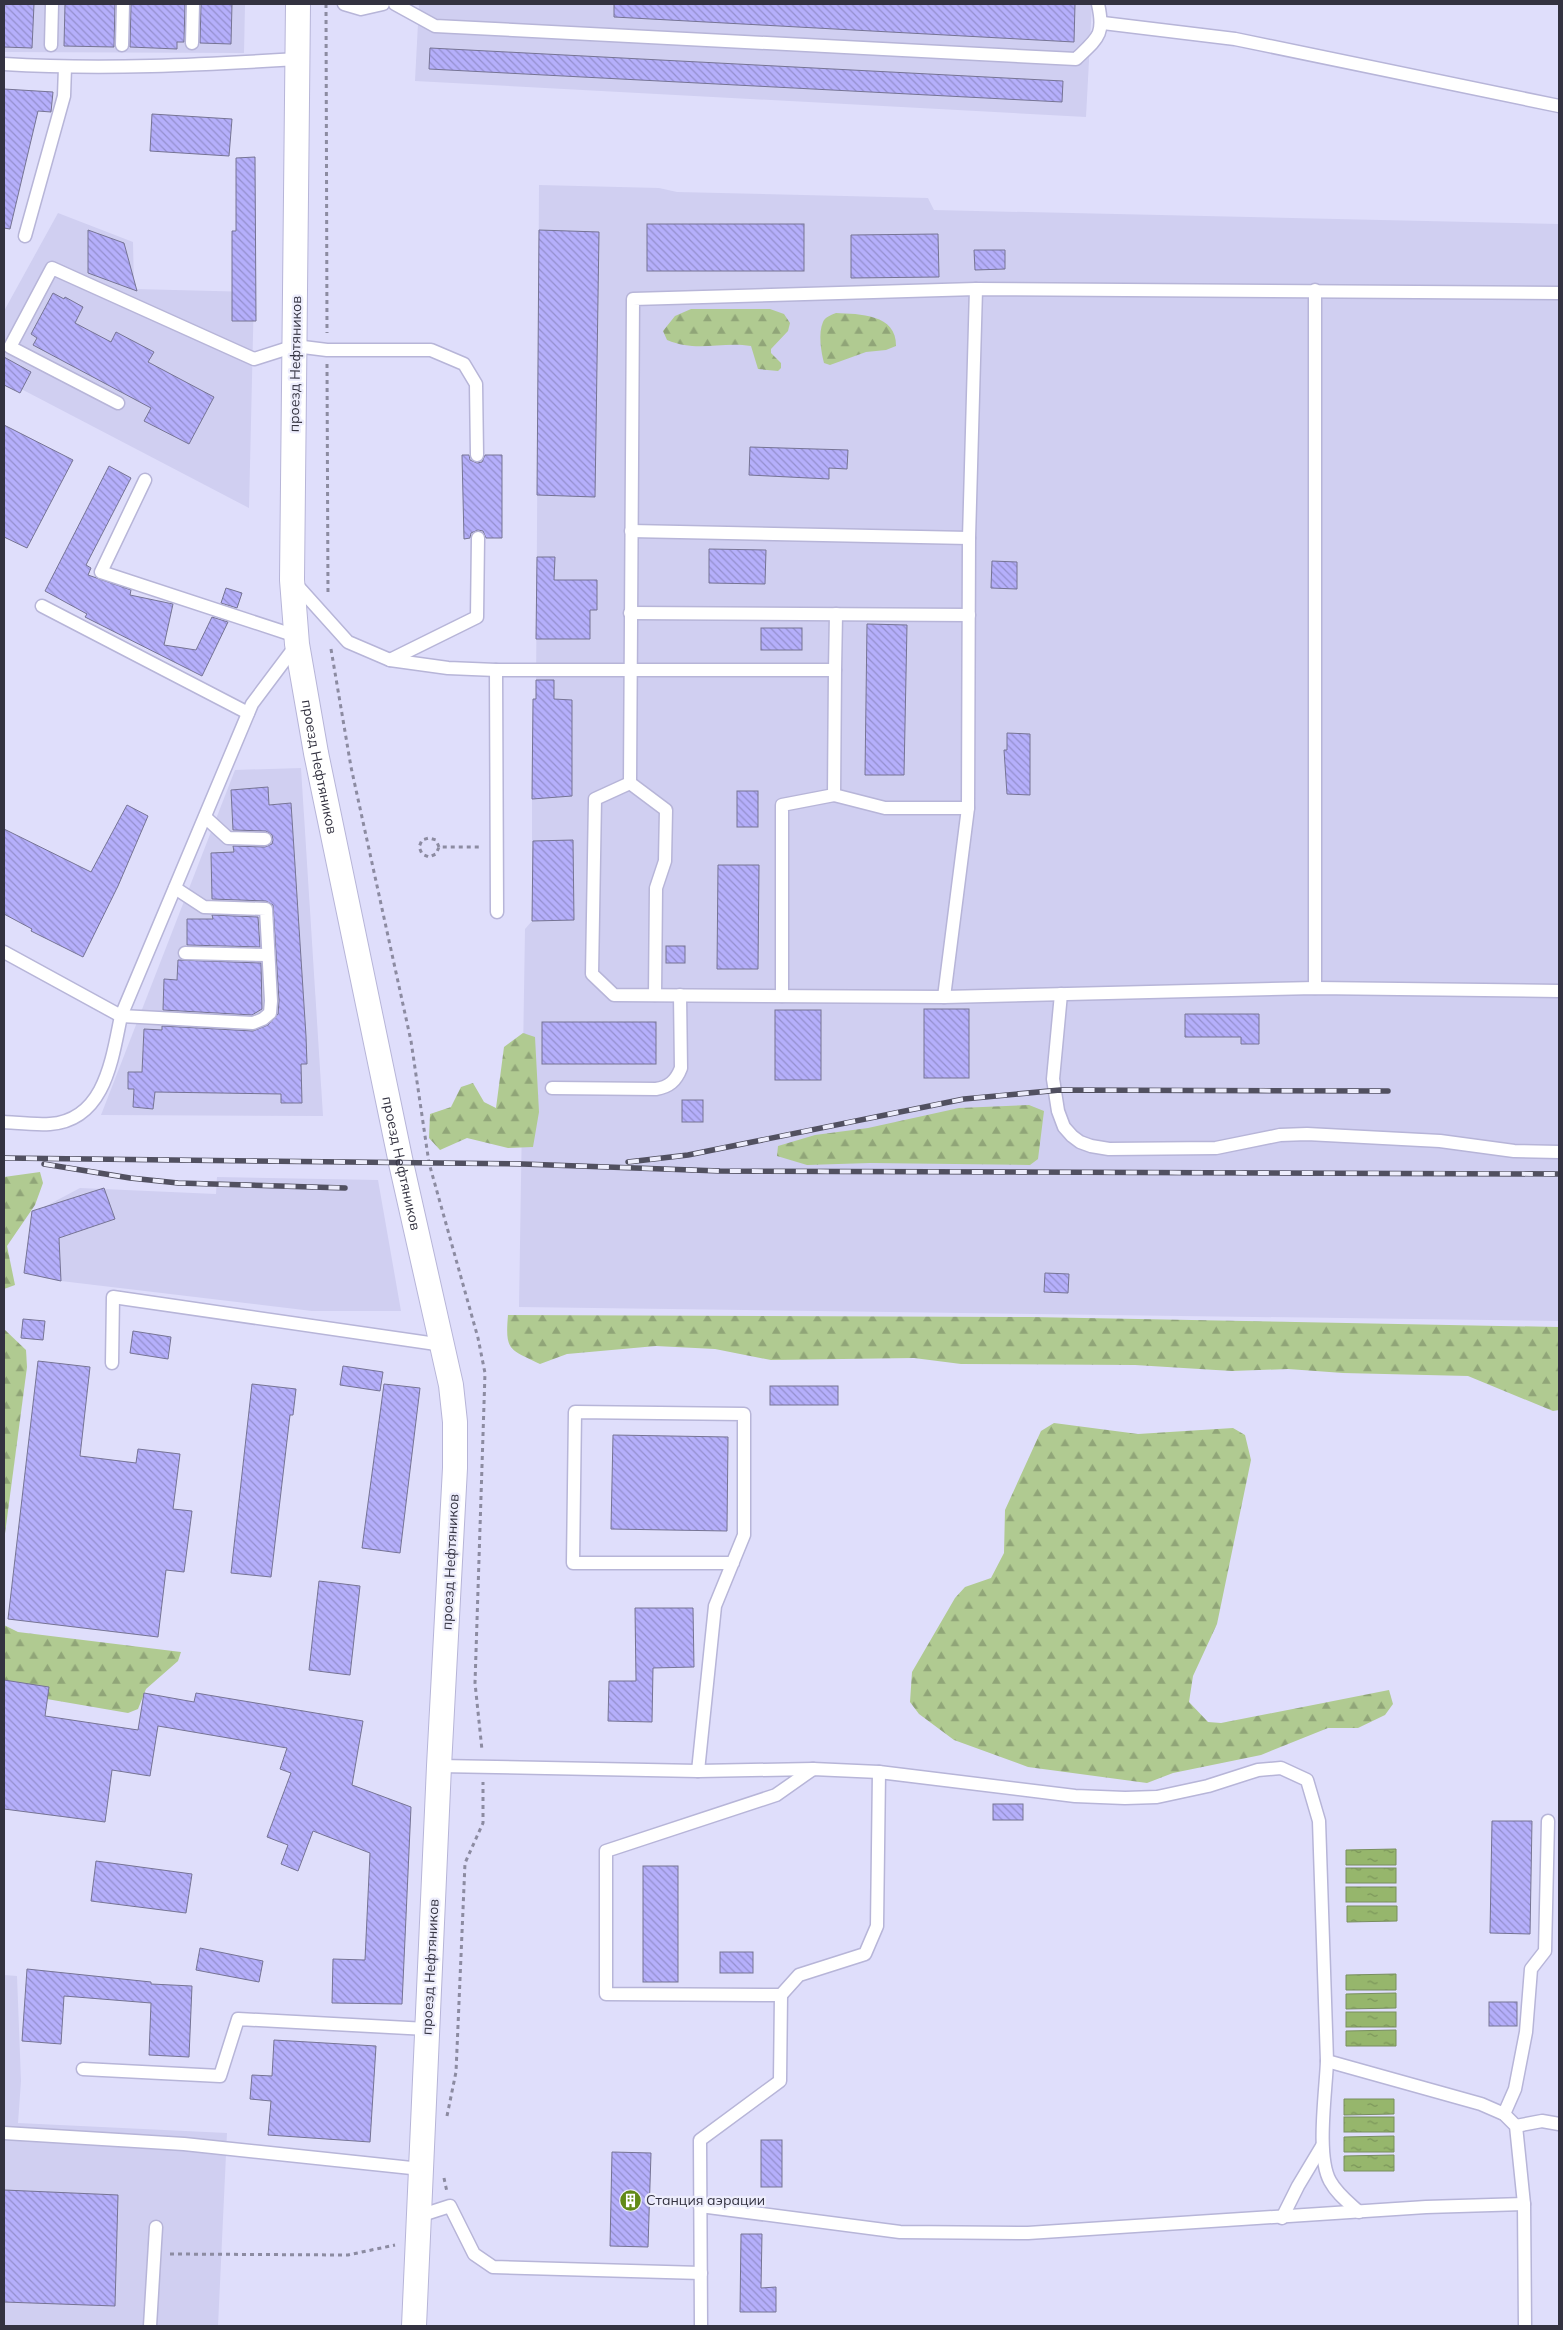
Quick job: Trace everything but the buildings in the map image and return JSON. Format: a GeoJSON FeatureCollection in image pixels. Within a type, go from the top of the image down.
{"type":"FeatureCollection","features":[{"type":"Feature","properties":{"kind":"street","name":"проезд Нефтяников"},"geometry":{"type":"LineString","coordinates":[[298,4],[292,580],[297,640],[316,753],[401,1163],[444,1345],[455,1422],[456,1468],[439,1766],[414,2326]]}},
{"type":"Feature","properties":{"kind":"lane"},"geometry":{"type":"LineString","coordinates":[[51,45],[52,4]]}},
{"type":"Feature","properties":{"kind":"lane"},"geometry":{"type":"LineString","coordinates":[[122,45],[123,4]]}},
{"type":"Feature","properties":{"kind":"lane"},"geometry":{"type":"LineString","coordinates":[[192,43],[193,4]]}},
{"type":"Feature","properties":{"kind":"lane"},"geometry":{"type":"LineString","coordinates":[[344,4],[361,9],[383,4]]}},
{"type":"Feature","properties":{"kind":"lane"},"geometry":{"type":"LineString","coordinates":[[395,4],[435,26],[1076,59],[1095,41],[1103,23],[1098,4]]}},
{"type":"Feature","properties":{"kind":"lane"},"geometry":{"type":"LineString","coordinates":[[1103,23],[1235,39],[1559,106]]}},
{"type":"Feature","properties":{"kind":"lane"},"geometry":{"type":"LineString","coordinates":[[4,64],[65,67],[220,64],[298,59]]}},
{"type":"Feature","properties":{"kind":"lane"},"geometry":{"type":"LineString","coordinates":[[24,236],[64,96],[65,67]]}},
{"type":"Feature","properties":{"kind":"lane"},"geometry":{"type":"LineString","coordinates":[[118,403],[10,347],[52,268],[254,359],[295,346],[327,350],[431,350],[439,353],[464,364],[476,384],[477,455]]}},
{"type":"Feature","properties":{"kind":"lane"},"geometry":{"type":"LineString","coordinates":[[944,997],[968,808],[969,538],[976,289]]}},
{"type":"Feature","properties":{"kind":"lane"},"geometry":{"type":"LineString","coordinates":[[630,783],[629,669],[633,299],[976,289],[1559,292]]}},
{"type":"Feature","properties":{"kind":"lane"},"geometry":{"type":"LineString","coordinates":[[1315,290],[1315,988]]}},
{"type":"Feature","properties":{"kind":"lane"},"geometry":{"type":"LineString","coordinates":[[4,1122],[50,1124],[69,1121],[86,1110],[101,1092],[111,1065],[121,1016],[248,713],[252,704],[297,640],[101,572],[145,480]]}},
{"type":"Feature","properties":{"kind":"lane"},"geometry":{"type":"LineString","coordinates":[[630,531],[969,538]]}},
{"type":"Feature","properties":{"kind":"lane"},"geometry":{"type":"LineString","coordinates":[[390,660],[477,617],[478,538]]}},
{"type":"Feature","properties":{"kind":"lane"},"geometry":{"type":"LineString","coordinates":[[292,580],[348,642],[390,660],[448,668],[496,670],[835,670]]}},
{"type":"Feature","properties":{"kind":"lane"},"geometry":{"type":"LineString","coordinates":[[42,606],[248,713]]}},
{"type":"Feature","properties":{"kind":"lane"},"geometry":{"type":"LineString","coordinates":[[630,613],[969,615]]}},
{"type":"Feature","properties":{"kind":"lane"},"geometry":{"type":"LineString","coordinates":[[834,795],[836,614]]}},
{"type":"Feature","properties":{"kind":"lane"},"geometry":{"type":"LineString","coordinates":[[496,670],[496,912]]}},
{"type":"Feature","properties":{"kind":"lane"},"geometry":{"type":"LineString","coordinates":[[630,783],[595,799],[592,974],[614,995],[944,997],[1315,988],[1559,991]]}},
{"type":"Feature","properties":{"kind":"lane"},"geometry":{"type":"LineString","coordinates":[[630,783],[666,810],[665,860],[656,888],[655,995]]}},
{"type":"Feature","properties":{"kind":"lane"},"geometry":{"type":"LineString","coordinates":[[782,996],[782,805],[834,795],[885,808],[968,808]]}},
{"type":"Feature","properties":{"kind":"lane"},"geometry":{"type":"LineString","coordinates":[[205,817],[228,838],[265,839]]}},
{"type":"Feature","properties":{"kind":"lane"},"geometry":{"type":"LineString","coordinates":[[4,952],[121,1016],[253,1023],[264,1019],[270,1013],[271,1001],[266,909],[204,907],[175,888]]}},
{"type":"Feature","properties":{"kind":"lane"},"geometry":{"type":"LineString","coordinates":[[185,952],[268,955]]}},
{"type":"Feature","properties":{"kind":"lane"},"geometry":{"type":"LineString","coordinates":[[1061,994],[1053,1079],[1058,1110],[1064,1127],[1072,1136],[1080,1142],[1091,1146],[1109,1149],[1216,1148],[1280,1135],[1307,1134],[1440,1141],[1514,1152],[1559,1152]]}},
{"type":"Feature","properties":{"kind":"lane"},"geometry":{"type":"LineString","coordinates":[[552,1088],[664,1088],[678,1076],[681,1068],[680,995]]}},
{"type":"Feature","properties":{"kind":"lane"},"geometry":{"type":"LineString","coordinates":[[112,1363],[113,1297],[444,1345]]}},
{"type":"Feature","properties":{"kind":"lane"},"geometry":{"type":"LineString","coordinates":[[698,1771],[715,1606],[733,1563],[744,1535],[744,1414],[575,1412],[573,1563],[733,1563]]}},
{"type":"Feature","properties":{"kind":"lane"},"geometry":{"type":"LineString","coordinates":[[439,1766],[698,1771],[813,1768],[879,1772],[1074,1796],[1125,1798],[1157,1797],[1208,1786],[1258,1770],[1281,1768],[1307,1780],[1319,1821],[1327,2061],[1323,2158],[1329,2179],[1338,2194],[1360,2212]]}},
{"type":"Feature","properties":{"kind":"lane"},"geometry":{"type":"LineString","coordinates":[[781,1995],[606,1994],[606,1850],[776,1795],[813,1768]]}},
{"type":"Feature","properties":{"kind":"lane"},"geometry":{"type":"LineString","coordinates":[[701,2326],[700,2140],[780,2081],[781,1995],[799,1975],[865,1954],[877,1926],[879,1772]]}},
{"type":"Feature","properties":{"kind":"lane"},"geometry":{"type":"LineString","coordinates":[[1504,2114],[1515,2089],[1525,2041],[1531,1969],[1545,1950],[1548,1821]]}},
{"type":"Feature","properties":{"kind":"lane"},"geometry":{"type":"LineString","coordinates":[[83,2069],[220,2076],[238,2019],[427,2029]]}},
{"type":"Feature","properties":{"kind":"lane"},"geometry":{"type":"LineString","coordinates":[[1327,2061],[1482,2104],[1504,2114],[1516,2126],[1524,2204],[1525,2326]]}},
{"type":"Feature","properties":{"kind":"lane"},"geometry":{"type":"LineString","coordinates":[[1516,2126],[1542,2121],[1559,2124]]}},
{"type":"Feature","properties":{"kind":"lane"},"geometry":{"type":"LineString","coordinates":[[4,2133],[184,2144],[421,2169]]}},
{"type":"Feature","properties":{"kind":"lane"},"geometry":{"type":"LineString","coordinates":[[1282,2218],[1298,2186],[1324,2144]]}},
{"type":"Feature","properties":{"kind":"lane"},"geometry":{"type":"LineString","coordinates":[[700,2206],[900,2232],[1028,2233],[1282,2218],[1426,2207],[1524,2204]]}},
{"type":"Feature","properties":{"kind":"lane"},"geometry":{"type":"LineString","coordinates":[[419,2216],[450,2206],[474,2254],[493,2266],[701,2273]]}},
{"type":"Feature","properties":{"kind":"lane"},"geometry":{"type":"LineString","coordinates":[[150,2326],[156,2227]]}},
{"type":"Feature","properties":{"kind":"path"},"geometry":{"type":"LineString","coordinates":[[429,838],[436,840],[439,847],[436,854],[429,857],[422,854],[419,847],[422,840],[429,838]]}},
{"type":"Feature","properties":{"kind":"path"},"geometry":{"type":"LineString","coordinates":[[439,847],[496,847]]}},
{"type":"Feature","properties":{"kind":"path"},"geometry":{"type":"LineString","coordinates":[[169,2254],[348,2255],[397,2245]]}},
{"type":"Feature","properties":{"kind":"shaded area"},"geometry":{"type":"Polygon","coordinates":[[[4,4],[245,4],[244,53],[4,52],[4,4]]]}},
{"type":"Feature","properties":{"kind":"shaded area"},"geometry":{"type":"Polygon","coordinates":[[[419,4],[1092,4],[1086,117],[415,81],[419,4]]]}},
{"type":"Feature","properties":{"kind":"shaded area"},"geometry":{"type":"Polygon","coordinates":[[[539,185],[659,188],[677,192],[928,198],[934,210],[1559,224],[1559,1321],[519,1307],[525,929],[532,921],[532,796],[536,699],[539,185]]]}},
{"type":"Feature","properties":{"kind":"shaded area"},"geometry":{"type":"Polygon","coordinates":[[[58,213],[133,242],[134,289],[254,292],[249,508],[4,380],[4,311],[58,213]]]}},
{"type":"Feature","properties":{"kind":"shaded area"},"geometry":{"type":"Polygon","coordinates":[[[301,768],[323,1116],[101,1115],[235,770],[301,768]]]}},
{"type":"Feature","properties":{"kind":"shaded area"},"geometry":{"type":"Polygon","coordinates":[[[217,1177],[378,1180],[401,1311],[312,1311],[61,1281],[24,1273],[33,1213],[80,1188],[216,1194],[217,1177]]]}},
{"type":"Feature","properties":{"kind":"shaded area"},"geometry":{"type":"Polygon","coordinates":[[[4,1975],[17,1976],[21,2081],[18,2123],[227,2133],[218,2326],[4,2326],[4,1975]]]}},
{"type":"Feature","properties":{"kind":"green space"},"geometry":{"type":"Polygon","coordinates":[[[691,309],[770,309],[784,314],[790,323],[788,331],[771,349],[771,353],[781,363],[781,368],[778,371],[758,369],[751,346],[689,346],[667,340],[663,331],[675,316],[691,309]]]}},
{"type":"Feature","properties":{"kind":"green space"},"geometry":{"type":"Polygon","coordinates":[[[836,313],[865,315],[884,322],[895,335],[896,346],[886,350],[866,352],[830,365],[824,363],[820,342],[821,326],[828,316],[836,313]]]}},
{"type":"Feature","properties":{"kind":"green space"},"geometry":{"type":"Polygon","coordinates":[[[523,1033],[535,1037],[539,1112],[533,1147],[508,1148],[467,1138],[440,1150],[429,1138],[430,1114],[451,1107],[461,1087],[473,1083],[484,1102],[496,1108],[504,1047],[523,1033]]]}},
{"type":"Feature","properties":{"kind":"green space"},"geometry":{"type":"Polygon","coordinates":[[[1029,1105],[1044,1111],[1038,1159],[1030,1165],[870,1163],[807,1165],[777,1156],[778,1146],[815,1135],[868,1128],[959,1108],[1029,1105]]]}},
{"type":"Feature","properties":{"kind":"green space"},"geometry":{"type":"Polygon","coordinates":[[[40,1172],[43,1183],[35,1205],[7,1246],[15,1285],[4,1289],[4,1177],[40,1172]]]}},
{"type":"Feature","properties":{"kind":"green space"},"geometry":{"type":"Polygon","coordinates":[[[508,1315],[1031,1317],[1559,1327],[1559,1410],[1553,1411],[1468,1376],[1343,1373],[1288,1369],[1232,1371],[1135,1365],[961,1364],[914,1358],[771,1360],[715,1349],[656,1346],[567,1354],[540,1364],[511,1347],[507,1336],[508,1315]]]}},
{"type":"Feature","properties":{"kind":"green space"},"geometry":{"type":"Polygon","coordinates":[[[4,1329],[26,1350],[27,1367],[4,1541],[4,1329]]]}},
{"type":"Feature","properties":{"kind":"green space"},"geometry":{"type":"Polygon","coordinates":[[[1054,1423],[1138,1434],[1233,1428],[1245,1435],[1251,1460],[1217,1624],[1193,1676],[1189,1702],[1208,1722],[1221,1723],[1389,1690],[1393,1704],[1385,1715],[1358,1728],[1328,1728],[1261,1755],[1173,1773],[1147,1783],[1028,1767],[954,1740],[919,1714],[910,1702],[912,1672],[955,1598],[965,1587],[991,1578],[1004,1553],[1005,1510],[1041,1431],[1054,1423]]]}},
{"type":"Feature","properties":{"kind":"green space"},"geometry":{"type":"Polygon","coordinates":[[[4,1625],[18,1632],[181,1652],[178,1661],[146,1689],[138,1709],[128,1713],[41,1698],[4,1708],[4,1625]]]}},
{"type":"Feature","properties":{"kind":"water"},"geometry":{"type":"Polygon","coordinates":[[[1396,1849],[1396,1865],[1346,1865],[1346,1850],[1396,1849]]]}},
{"type":"Feature","properties":{"kind":"water"},"geometry":{"type":"Polygon","coordinates":[[[1346,1868],[1396,1868],[1396,1883],[1346,1883],[1346,1868]]]}},
{"type":"Feature","properties":{"kind":"water"},"geometry":{"type":"Polygon","coordinates":[[[1346,1887],[1396,1887],[1396,1902],[1346,1902],[1346,1887]]]}},
{"type":"Feature","properties":{"kind":"water"},"geometry":{"type":"Polygon","coordinates":[[[1347,1906],[1397,1906],[1397,1921],[1347,1922],[1347,1906]]]}},
{"type":"Feature","properties":{"kind":"water"},"geometry":{"type":"Polygon","coordinates":[[[1396,1974],[1396,1990],[1346,1990],[1346,1975],[1396,1974]]]}},
{"type":"Feature","properties":{"kind":"water"},"geometry":{"type":"Polygon","coordinates":[[[1396,1993],[1396,2008],[1346,2009],[1346,1994],[1396,1993]]]}},
{"type":"Feature","properties":{"kind":"water"},"geometry":{"type":"Polygon","coordinates":[[[1346,2012],[1396,2012],[1396,2027],[1346,2027],[1346,2012]]]}},
{"type":"Feature","properties":{"kind":"water"},"geometry":{"type":"Polygon","coordinates":[[[1396,2030],[1396,2046],[1346,2046],[1346,2031],[1396,2030]]]}},
{"type":"Feature","properties":{"kind":"water"},"geometry":{"type":"Polygon","coordinates":[[[1344,2099],[1394,2099],[1394,2114],[1344,2115],[1344,2099]]]}},
{"type":"Feature","properties":{"kind":"water"},"geometry":{"type":"Polygon","coordinates":[[[1344,2117],[1394,2117],[1394,2132],[1344,2132],[1344,2117]]]}},
{"type":"Feature","properties":{"kind":"water"},"geometry":{"type":"Polygon","coordinates":[[[1394,2136],[1394,2152],[1344,2152],[1344,2137],[1394,2136]]]}},
{"type":"Feature","properties":{"kind":"water"},"geometry":{"type":"Polygon","coordinates":[[[1394,2155],[1394,2171],[1344,2171],[1344,2156],[1394,2155]]]}},
{"type":"Feature","properties":{"kind":"railway"},"geometry":{"type":"LineString","coordinates":[[628,1162],[688,1155],[964,1099],[1060,1090],[1388,1091]]}},
{"type":"Feature","properties":{"kind":"railway"},"geometry":{"type":"LineString","coordinates":[[4,1158],[522,1164],[720,1171],[1559,1174]]}},
{"type":"Feature","properties":{"kind":"railway"},"geometry":{"type":"LineString","coordinates":[[44,1164],[130,1178],[178,1183],[345,1188]]}},
{"type":"Feature","properties":{"kind":"place","name":"Станция аэрации"},"geometry":{"type":"Point","coordinates":[630,2200]}}]}
